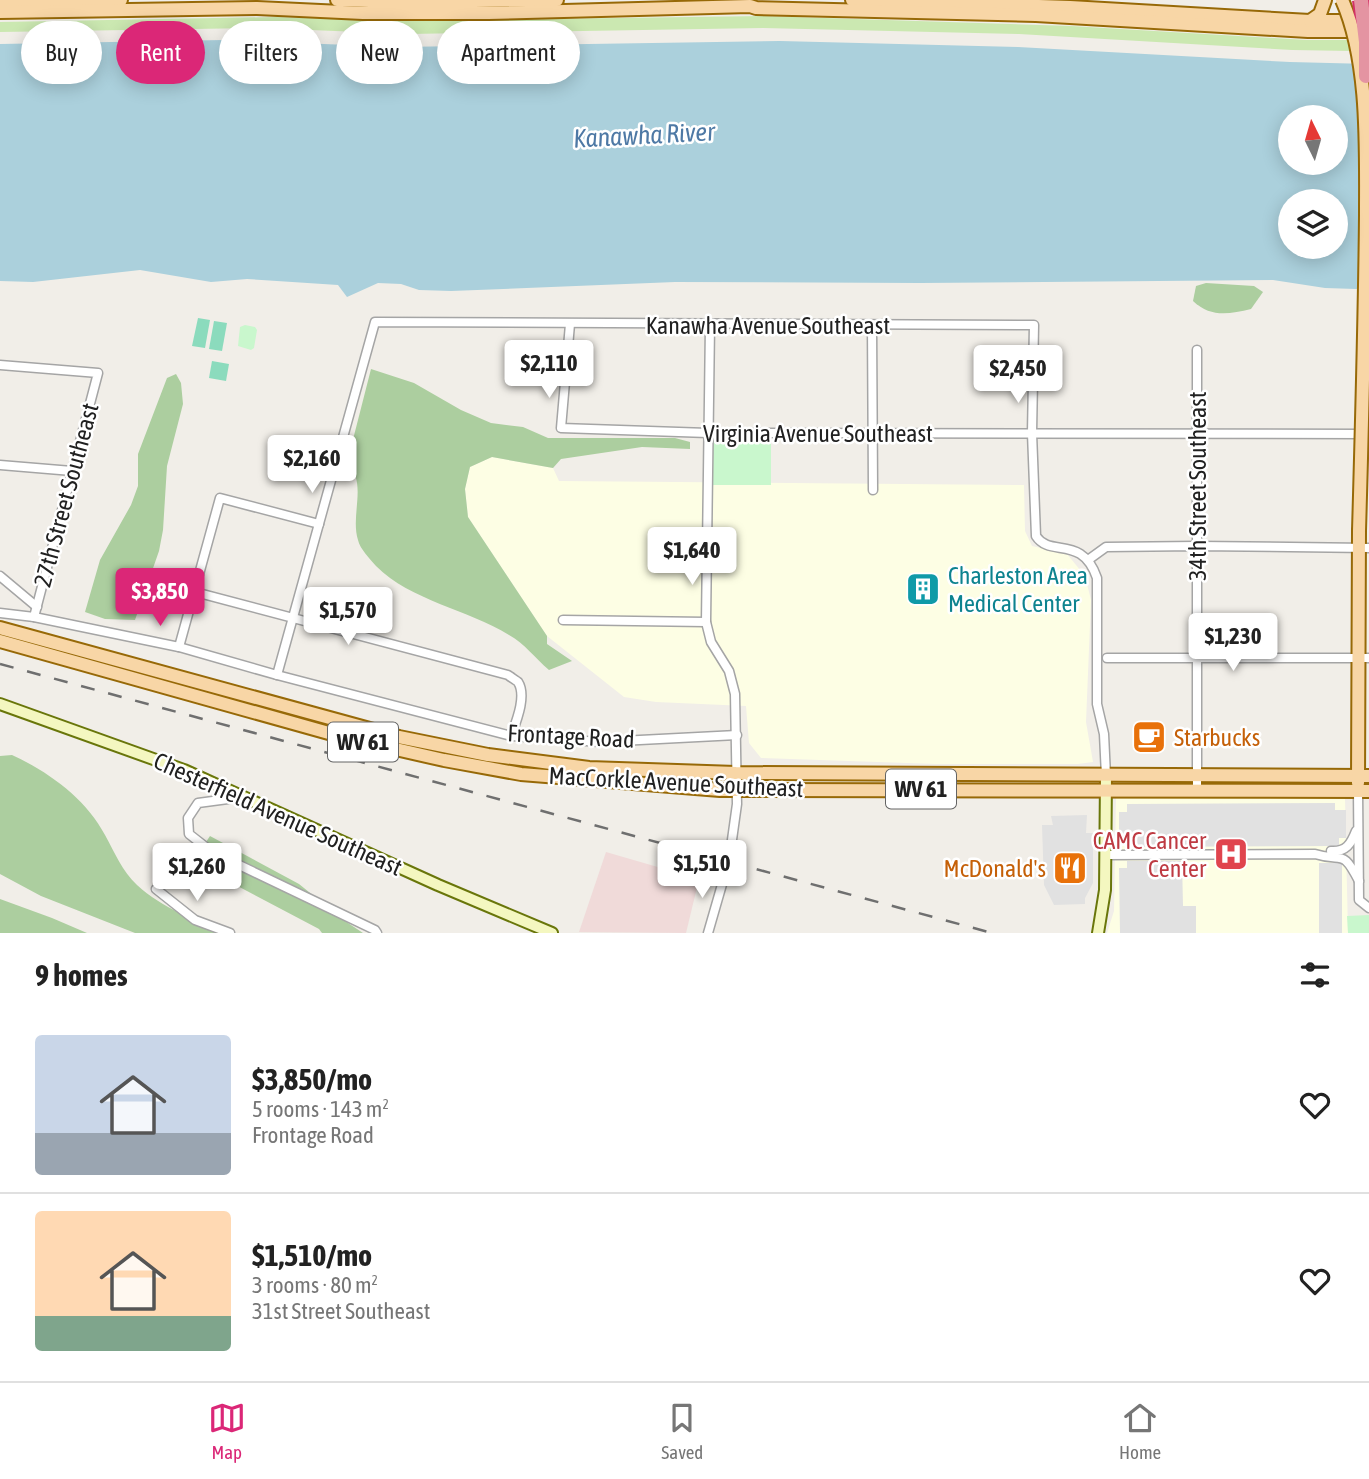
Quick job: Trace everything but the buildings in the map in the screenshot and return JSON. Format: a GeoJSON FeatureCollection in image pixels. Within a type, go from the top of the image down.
{"type":"FeatureCollection","features":[{"type":"Feature","properties":{"kind":"highway"},"geometry":{"type":"LineString","coordinates":[[1361,0],[1366,42],[1366,76]]}},
{"type":"Feature","properties":{"kind":"main road"},"geometry":{"type":"LineString","coordinates":[[0,12],[19,5],[121,0]]}},
{"type":"Feature","properties":{"kind":"main road"},"geometry":{"type":"LineString","coordinates":[[337,0],[670,8],[726,3],[756,8],[1070,8],[1308,31],[1369,30]]}},
{"type":"Feature","properties":{"kind":"main road"},"geometry":{"type":"LineString","coordinates":[[0,3],[258,4],[363,13],[557,0]]}},
{"type":"Feature","properties":{"kind":"main road"},"geometry":{"type":"LineString","coordinates":[[852,0],[1310,21],[1369,21]]}},
{"type":"Feature","properties":{"kind":"main road"},"geometry":{"type":"LineString","coordinates":[[1310,21],[1320,14],[1325,0]]}},
{"type":"Feature","properties":{"kind":"main road"},"geometry":{"type":"LineString","coordinates":[[1342,0],[1358,38],[1366,76],[1366,288],[1359,531],[1364,548],[1364,791]]}},
{"type":"Feature","properties":{"kind":"main road"},"geometry":{"type":"LineString","coordinates":[[1347,0],[1369,4]]}},
{"type":"Feature","properties":{"kind":"main road"},"geometry":{"type":"LineString","coordinates":[[670,8],[675,11],[750,11],[756,8]]}},
{"type":"Feature","properties":{"kind":"main road","name":"MacCorkle Avenue Southeast"},"geometry":{"type":"LineString","coordinates":[[0,628],[399,737],[488,755],[589,768],[736,773],[1364,776]]}},
{"type":"Feature","properties":{"kind":"main road","name":"MacCorkle Avenue Southeast"},"geometry":{"type":"LineString","coordinates":[[0,641],[344,737],[444,760],[522,774],[626,784],[736,789],[1364,791]]}},
{"type":"Feature","properties":{"kind":"street","name":"Kanawha Avenue Southeast"},"geometry":{"type":"LineString","coordinates":[[319,524],[375,322],[1034,325],[1032,433]]}},
{"type":"Feature","properties":{"kind":"street","name":"Virginia Avenue Southeast"},"geometry":{"type":"LineString","coordinates":[[570,324],[561,428],[708,433],[1369,434]]}},
{"type":"Feature","properties":{"kind":"street"},"geometry":{"type":"LineString","coordinates":[[709,325],[706,622],[711,642],[733,681],[737,735],[737,804],[730,854]]}},
{"type":"Feature","properties":{"kind":"street"},"geometry":{"type":"LineString","coordinates":[[872,325],[873,490]]}},
{"type":"Feature","properties":{"kind":"street","name":"34th Street Southeast"},"geometry":{"type":"LineString","coordinates":[[1197,350],[1197,791]]}},
{"type":"Feature","properties":{"kind":"street","name":"27th Street Southeast"},"geometry":{"type":"LineString","coordinates":[[0,365],[98,373],[34,617]]}},
{"type":"Feature","properties":{"kind":"street"},"geometry":{"type":"LineString","coordinates":[[1032,433],[1036,536],[1042,543],[1074,550],[1088,560],[1097,578],[1097,704],[1104,734],[1107,791],[1105,890],[1098,933]]}},
{"type":"Feature","properties":{"kind":"street"},"geometry":{"type":"LineString","coordinates":[[0,465],[72,471]]}},
{"type":"Feature","properties":{"kind":"street"},"geometry":{"type":"LineString","coordinates":[[179,647],[220,498],[319,524],[277,676]]}},
{"type":"Feature","properties":{"kind":"street"},"geometry":{"type":"LineString","coordinates":[[1088,560],[1106,547],[1197,545],[1364,548]]}},
{"type":"Feature","properties":{"kind":"street"},"geometry":{"type":"LineString","coordinates":[[2,581],[37,607]]}},
{"type":"Feature","properties":{"kind":"street"},"geometry":{"type":"LineString","coordinates":[[195,592],[508,675],[518,682],[521,692],[511,736]]}},
{"type":"Feature","properties":{"kind":"street","name":"Frontage Road"},"geometry":{"type":"LineString","coordinates":[[0,613],[34,617],[179,647],[277,676],[511,736],[601,742],[737,735]]}},
{"type":"Feature","properties":{"kind":"street"},"geometry":{"type":"LineString","coordinates":[[563,620],[706,622]]}},
{"type":"Feature","properties":{"kind":"street"},"geometry":{"type":"LineString","coordinates":[[1107,659],[1364,658]]}},
{"type":"Feature","properties":{"kind":"street","name":"Chesterfield Avenue Southeast"},"geometry":{"type":"LineString","coordinates":[[0,704],[184,770],[438,885],[552,933]]}},
{"type":"Feature","properties":{"kind":"street"},"geometry":{"type":"LineString","coordinates":[[1364,791],[1359,822],[1359,900],[1369,908]]}},
{"type":"Feature","properties":{"kind":"street"},"geometry":{"type":"LineString","coordinates":[[243,797],[198,803],[188,818],[189,834],[212,852],[377,933]]}},
{"type":"Feature","properties":{"kind":"street"},"geometry":{"type":"LineString","coordinates":[[1315,854],[1321,851],[1343,850],[1352,841],[1359,822]]}},
{"type":"Feature","properties":{"kind":"street"},"geometry":{"type":"LineString","coordinates":[[1105,855],[1315,854],[1345,858],[1359,881]]}},
{"type":"Feature","properties":{"kind":"street"},"geometry":{"type":"LineString","coordinates":[[708,933],[725,874]]}},
{"type":"Feature","properties":{"kind":"street"},"geometry":{"type":"LineString","coordinates":[[156,889],[195,920],[230,933]]}},
{"type":"Feature","properties":{"kind":"shaded area"},"geometry":{"type":"Polygon","coordinates":[[[492,457],[553,468],[559,481],[1024,485],[1025,531],[1032,546],[1067,554],[1085,576],[1091,600],[1086,722],[1093,762],[936,764],[761,758],[749,743],[746,706],[656,702],[624,697],[547,636],[468,517],[465,489],[470,467],[492,457]]]}},
{"type":"Feature","properties":{"kind":"shaded area","name":"CAMC Cancer Center"},"geometry":{"type":"Polygon","coordinates":[[[1116,798],[1345,798],[1348,933],[1107,933],[1114,911],[1116,798]]]}},
{"type":"Feature","properties":{"kind":"shaded area"},"geometry":{"type":"Polygon","coordinates":[[[1335,803],[1335,810],[1346,810],[1346,838],[1339,838],[1339,846],[1127,847],[1127,840],[1119,840],[1119,812],[1127,812],[1127,804],[1335,803]]]}},
{"type":"Feature","properties":{"kind":"shaded area"},"geometry":{"type":"Polygon","coordinates":[[[1087,815],[1086,833],[1093,833],[1093,883],[1085,898],[1085,904],[1054,905],[1044,885],[1042,825],[1053,825],[1051,816],[1087,815]]]}},
{"type":"Feature","properties":{"kind":"shaded area"},"geometry":{"type":"Polygon","coordinates":[[[606,852],[699,879],[686,933],[579,932],[606,852]]]}},
{"type":"Feature","properties":{"kind":"shaded area"},"geometry":{"type":"Polygon","coordinates":[[[1127,861],[1182,861],[1183,906],[1196,906],[1196,933],[1120,933],[1119,868],[1127,868],[1127,861]]]}},
{"type":"Feature","properties":{"kind":"shaded area"},"geometry":{"type":"Polygon","coordinates":[[[1319,863],[1342,863],[1342,933],[1319,933],[1319,863]]]}},
{"type":"Feature","properties":{"kind":"green space"},"geometry":{"type":"Polygon","coordinates":[[[763,16],[1071,26],[1307,40],[1350,40],[1351,51],[1019,34],[763,28],[580,31],[580,21],[437,21],[437,34],[423,34],[423,21],[408,21],[763,16]]]}},
{"type":"Feature","properties":{"kind":"green space"},"geometry":{"type":"Polygon","coordinates":[[[276,17],[408,21],[336,21],[336,31],[322,30],[322,21],[219,21],[219,29],[205,29],[205,21],[116,21],[116,30],[102,30],[102,21],[55,21],[276,17]]]}},
{"type":"Feature","properties":{"kind":"green space"},"geometry":{"type":"Polygon","coordinates":[[[0,22],[21,22],[21,32],[0,32],[0,22]]]}},
{"type":"Feature","properties":{"kind":"green space"},"geometry":{"type":"Polygon","coordinates":[[[1206,283],[1254,286],[1263,292],[1251,309],[1228,313],[1213,312],[1193,301],[1196,286],[1206,283]]]}},
{"type":"Feature","properties":{"kind":"green space"},"geometry":{"type":"Polygon","coordinates":[[[198,318],[210,320],[205,348],[192,346],[198,318]]]}},
{"type":"Feature","properties":{"kind":"green space"},"geometry":{"type":"Polygon","coordinates":[[[214,321],[227,323],[222,351],[209,349],[214,321]]]}},
{"type":"Feature","properties":{"kind":"green space"},"geometry":{"type":"Polygon","coordinates":[[[245,325],[257,330],[254,348],[251,350],[238,346],[240,327],[245,325]]]}},
{"type":"Feature","properties":{"kind":"green space"},"geometry":{"type":"Polygon","coordinates":[[[212,361],[229,364],[226,381],[209,378],[212,361]]]}},
{"type":"Feature","properties":{"kind":"green space"},"geometry":{"type":"Polygon","coordinates":[[[371,369],[414,383],[461,410],[491,423],[523,427],[548,438],[675,438],[690,442],[690,449],[642,447],[561,459],[553,468],[492,457],[470,467],[465,489],[468,517],[547,636],[547,644],[572,661],[549,670],[509,635],[422,596],[390,578],[363,550],[356,530],[358,489],[353,471],[347,463],[371,369]]]}},
{"type":"Feature","properties":{"kind":"green space"},"geometry":{"type":"Polygon","coordinates":[[[176,374],[181,383],[183,404],[167,466],[159,551],[135,620],[105,619],[85,612],[100,560],[131,505],[138,486],[138,454],[167,378],[176,374]]]}},
{"type":"Feature","properties":{"kind":"green space"},"geometry":{"type":"Polygon","coordinates":[[[713,438],[771,438],[771,485],[713,485],[713,438]]]}},
{"type":"Feature","properties":{"kind":"green space"},"geometry":{"type":"Polygon","coordinates":[[[12,755],[53,778],[77,798],[97,822],[119,862],[137,885],[157,901],[228,933],[135,933],[41,896],[0,874],[0,756],[12,755]]]}},
{"type":"Feature","properties":{"kind":"green space"},"geometry":{"type":"Polygon","coordinates":[[[210,836],[299,884],[363,933],[322,933],[209,871],[198,854],[210,836]]]}},
{"type":"Feature","properties":{"kind":"green space"},"geometry":{"type":"Polygon","coordinates":[[[0,899],[52,918],[87,933],[0,933],[0,899]]]}},
{"type":"Feature","properties":{"kind":"green space"},"geometry":{"type":"Polygon","coordinates":[[[1369,915],[1369,933],[1348,933],[1347,916],[1369,915]]]}},
{"type":"Feature","properties":{"kind":"water","name":"Kanawha River"},"geometry":{"type":"Polygon","coordinates":[[[205,40],[219,40],[219,84],[322,84],[322,44],[336,44],[336,84],[423,84],[423,47],[437,46],[437,84],[580,84],[580,44],[780,41],[1018,47],[1369,64],[1369,287],[1325,288],[1273,280],[675,282],[451,291],[419,290],[401,284],[378,283],[347,297],[338,285],[247,279],[211,282],[140,270],[33,282],[0,281],[0,44],[21,44],[21,84],[102,84],[102,42],[116,42],[116,84],[205,84],[205,40]]]}},
{"type":"Feature","properties":{"kind":"tunnel"},"geometry":{"type":"LineString","coordinates":[[725,874],[730,854]]}},
{"type":"Feature","properties":{"kind":"railway"},"geometry":{"type":"LineString","coordinates":[[0,664],[992,933]]}},
{"type":"Feature","properties":{"kind":"place","name":"Charleston Area Medical Center"},"geometry":{"type":"Point","coordinates":[923,589]}},
{"type":"Feature","properties":{"kind":"place","name":"Starbucks"},"geometry":{"type":"Point","coordinates":[1149,737]}},
{"type":"Feature","properties":{"kind":"place","name":"CAMC Cancer Center"},"geometry":{"type":"Point","coordinates":[1231,854]}},
{"type":"Feature","properties":{"kind":"place","name":"McDonald's"},"geometry":{"type":"Point","coordinates":[1070,868]}}]}
